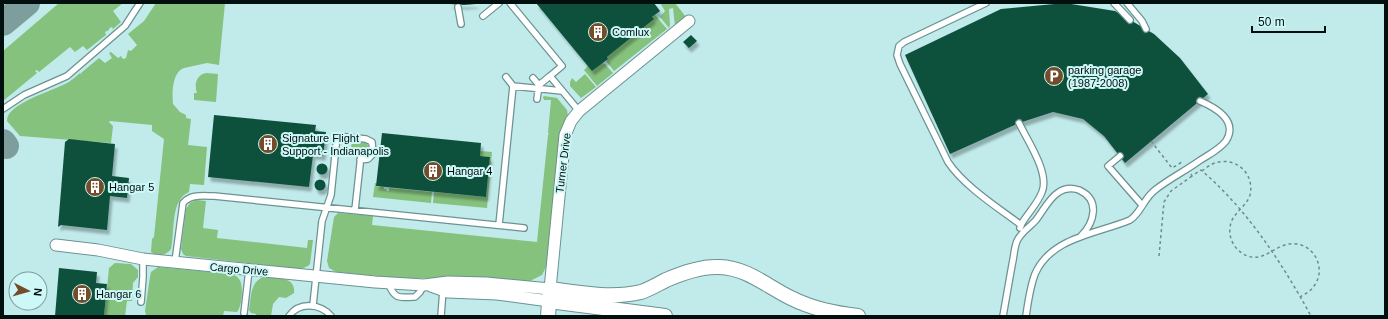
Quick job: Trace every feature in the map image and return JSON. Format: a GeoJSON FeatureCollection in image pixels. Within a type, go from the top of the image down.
{"type":"FeatureCollection","features":[{"type":"Feature","properties":{"kind":"street","name":"Turner Drive"},"geometry":{"type":"LineString","coordinates":[[550,295],[565,135],[571,121],[579,111],[689,21]]}},
{"type":"Feature","properties":{"kind":"street","name":"Cargo Drive"},"geometry":{"type":"LineString","coordinates":[[56,245],[98,250],[143,259],[424,285],[448,292],[550,295]]}},
{"type":"Feature","properties":{"kind":"street"},"geometry":{"type":"LineString","coordinates":[[550,295],[602,295],[631,293],[650,288],[694,269],[712,266],[738,271],[760,279],[790,297],[813,308],[858,316]]}},
{"type":"Feature","properties":{"kind":"street","name":"Cargo Drive"},"geometry":{"type":"LineString","coordinates":[[424,285],[448,282],[486,283],[550,295]]}},
{"type":"Feature","properties":{"kind":"street"},"geometry":{"type":"LineString","coordinates":[[550,295],[594,306],[665,316]]}},
{"type":"Feature","properties":{"kind":"street"},"geometry":{"type":"LineString","coordinates":[[548,316],[550,295]]}},
{"type":"Feature","properties":{"kind":"street"},"geometry":{"type":"LineString","coordinates":[[569,316],[594,306]]}},
{"type":"Feature","properties":{"kind":"lane"},"geometry":{"type":"LineString","coordinates":[[3,109],[24,95],[67,76],[125,26],[140,3]]}},
{"type":"Feature","properties":{"kind":"lane"},"geometry":{"type":"LineString","coordinates":[[482,16],[499,3]]}},
{"type":"Feature","properties":{"kind":"lane"},"geometry":{"type":"LineString","coordinates":[[510,3],[562,66],[538,87]]}},
{"type":"Feature","properties":{"kind":"lane"},"geometry":{"type":"LineString","coordinates":[[986,3],[904,42],[899,46],[897,55],[941,148],[955,172],[964,181],[1021,225]]}},
{"type":"Feature","properties":{"kind":"lane"},"geometry":{"type":"LineString","coordinates":[[1114,3],[1130,20]]}},
{"type":"Feature","properties":{"kind":"lane"},"geometry":{"type":"LineString","coordinates":[[1127,3],[1142,21],[1146,29]]}},
{"type":"Feature","properties":{"kind":"lane"},"geometry":{"type":"LineString","coordinates":[[458,7],[461,24]]}},
{"type":"Feature","properties":{"kind":"lane"},"geometry":{"type":"LineString","coordinates":[[550,76],[579,111]]}},
{"type":"Feature","properties":{"kind":"lane"},"geometry":{"type":"LineString","coordinates":[[499,225],[513,86],[506,77]]}},
{"type":"Feature","properties":{"kind":"lane"},"geometry":{"type":"LineString","coordinates":[[533,78],[538,87],[537,99]]}},
{"type":"Feature","properties":{"kind":"lane"},"geometry":{"type":"LineString","coordinates":[[513,86],[538,87],[562,91]]}},
{"type":"Feature","properties":{"kind":"lane"},"geometry":{"type":"LineString","coordinates":[[1026,316],[1030,289],[1035,274],[1047,256],[1054,250],[1070,241],[1130,220],[1155,190],[1217,150],[1226,140],[1228,134],[1228,124],[1224,115],[1215,108],[1200,101]]}},
{"type":"Feature","properties":{"kind":"lane"},"geometry":{"type":"LineString","coordinates":[[1002,316],[1016,245],[1020,236],[1021,225],[1040,196],[1044,186],[1041,167],[1019,123]]}},
{"type":"Feature","properties":{"kind":"lane"},"geometry":{"type":"LineString","coordinates":[[313,305],[322,221],[331,195],[337,136],[366,139],[372,142],[373,154],[368,159],[361,157],[355,210]]}},
{"type":"Feature","properties":{"kind":"lane"},"geometry":{"type":"LineString","coordinates":[[1120,156],[1108,166],[1142,205]]}},
{"type":"Feature","properties":{"kind":"lane"},"geometry":{"type":"LineString","coordinates":[[1020,236],[1035,221],[1058,192],[1069,188],[1076,189],[1087,194],[1093,205],[1090,226],[1080,238]]}},
{"type":"Feature","properties":{"kind":"lane"},"geometry":{"type":"LineString","coordinates":[[175,262],[183,203],[187,198],[194,196],[214,196],[524,228]]}},
{"type":"Feature","properties":{"kind":"lane"},"geometry":{"type":"LineString","coordinates":[[141,302],[143,259]]}},
{"type":"Feature","properties":{"kind":"lane"},"geometry":{"type":"LineString","coordinates":[[244,313],[249,270]]}},
{"type":"Feature","properties":{"kind":"lane"},"geometry":{"type":"LineString","coordinates":[[441,316],[443,290]]}},
{"type":"Feature","properties":{"kind":"lane"},"geometry":{"type":"LineString","coordinates":[[288,316],[291,312],[305,306],[313,305],[322,309],[331,316]]}},
{"type":"Feature","properties":{"kind":"path"},"geometry":{"type":"LineString","coordinates":[[1151,141],[1172,168],[1182,162],[1192,176]]}},
{"type":"Feature","properties":{"kind":"path"},"geometry":{"type":"LineString","coordinates":[[1159,256],[1164,202],[1172,191],[1192,176],[1214,163],[1224,161],[1236,164],[1243,169],[1249,178],[1250,194],[1246,202],[1233,217],[1230,228],[1231,239],[1237,249],[1252,257],[1264,256],[1282,245],[1294,243],[1306,247],[1315,256],[1319,266],[1319,276],[1314,287],[1300,297]]}},
{"type":"Feature","properties":{"kind":"path"},"geometry":{"type":"LineString","coordinates":[[1202,171],[1220,187],[1272,252],[1310,316]]}},
{"type":"Feature","properties":{"kind":"green space"},"geometry":{"type":"Polygon","coordinates":[[[59,3],[123,3],[113,11],[121,22],[112,30],[113,28],[111,27],[105,32],[106,35],[87,50],[83,46],[75,52],[70,47],[39,72],[37,70],[35,71],[37,73],[3,101],[3,51],[59,3]]]}},
{"type":"Feature","properties":{"kind":"green space"},"geometry":{"type":"Polygon","coordinates":[[[156,3],[225,3],[219,65],[207,63],[184,68],[180,70],[175,79],[173,104],[180,112],[186,115],[186,118],[191,119],[188,145],[207,147],[204,185],[190,184],[189,192],[183,196],[176,209],[171,249],[167,253],[159,255],[151,252],[152,239],[154,237],[164,139],[152,131],[152,125],[110,121],[109,122],[113,126],[111,143],[20,136],[7,121],[9,115],[21,104],[67,83],[80,73],[82,75],[81,73],[99,58],[105,63],[112,58],[109,53],[111,52],[118,58],[121,56],[123,59],[126,58],[128,50],[131,51],[137,45],[128,34],[144,21],[156,3]]]}},
{"type":"Feature","properties":{"kind":"green space"},"geometry":{"type":"Polygon","coordinates":[[[660,3],[675,3],[686,17],[675,26],[673,8],[669,9],[669,28],[660,17],[665,11],[660,3]]]}},
{"type":"Feature","properties":{"kind":"green space"},"geometry":{"type":"Polygon","coordinates":[[[655,15],[667,29],[614,71],[606,61],[608,59],[607,57],[653,19],[652,17],[655,15]]]}},
{"type":"Feature","properties":{"kind":"green space"},"geometry":{"type":"Polygon","coordinates":[[[602,63],[605,64],[613,73],[597,86],[584,70],[588,66],[592,71],[602,63]]]}},
{"type":"Feature","properties":{"kind":"green space"},"geometry":{"type":"Polygon","coordinates":[[[206,73],[218,74],[216,102],[194,100],[194,93],[197,93],[196,87],[198,78],[206,73]]]}},
{"type":"Feature","properties":{"kind":"green space"},"geometry":{"type":"Polygon","coordinates":[[[585,74],[596,87],[581,98],[570,86],[570,82],[572,78],[576,82],[585,74]]]}},
{"type":"Feature","properties":{"kind":"green space"},"geometry":{"type":"Polygon","coordinates":[[[544,96],[557,98],[567,110],[568,116],[560,136],[547,265],[542,275],[528,282],[466,278],[400,278],[336,272],[329,268],[327,261],[334,217],[338,213],[373,216],[372,225],[537,242],[549,134],[551,100],[544,100],[544,96]]]}},
{"type":"Feature","properties":{"kind":"green space"},"geometry":{"type":"Polygon","coordinates":[[[352,141],[364,141],[367,143],[370,151],[351,149],[352,141]]]}},
{"type":"Feature","properties":{"kind":"green space"},"geometry":{"type":"Polygon","coordinates":[[[480,151],[492,152],[487,208],[433,203],[434,192],[486,197],[490,157],[480,156],[480,151]]]}},
{"type":"Feature","properties":{"kind":"green space"},"geometry":{"type":"Polygon","coordinates":[[[375,183],[377,183],[377,187],[384,187],[387,191],[389,191],[389,188],[432,192],[431,203],[373,197],[375,183]]]}},
{"type":"Feature","properties":{"kind":"green space"},"geometry":{"type":"Polygon","coordinates":[[[196,200],[206,201],[203,228],[218,230],[217,238],[307,248],[308,240],[313,240],[310,264],[301,269],[186,256],[183,254],[181,249],[186,209],[190,203],[196,200]]]}},
{"type":"Feature","properties":{"kind":"green space"},"geometry":{"type":"Polygon","coordinates":[[[115,263],[131,264],[138,270],[138,277],[133,283],[132,301],[127,301],[125,316],[104,316],[109,268],[115,263]]]}},
{"type":"Feature","properties":{"kind":"green space"},"geometry":{"type":"Polygon","coordinates":[[[158,267],[231,274],[237,277],[242,286],[239,309],[237,312],[224,311],[223,316],[146,315],[145,311],[151,272],[158,267]]]}},
{"type":"Feature","properties":{"kind":"green space"},"geometry":{"type":"Polygon","coordinates":[[[264,277],[279,278],[289,281],[294,287],[294,293],[286,298],[279,297],[273,304],[271,316],[256,316],[256,314],[251,313],[249,310],[252,290],[256,282],[264,277]]]}},
{"type":"Feature","properties":{"kind":"building"},"geometry":{"type":"Polygon","coordinates":[[[450,3],[475,3],[476,4],[464,5],[450,3]]]}},
{"type":"Feature","properties":{"kind":"building","name":"Comlux"},"geometry":{"type":"Polygon","coordinates":[[[536,3],[654,3],[660,11],[652,17],[654,19],[592,71],[536,3]]]}},
{"type":"Feature","properties":{"kind":"building","name":"parking garage (1987-2008)"},"geometry":{"type":"Polygon","coordinates":[[[1065,3],[1115,11],[1154,34],[1180,58],[1208,94],[1125,163],[1104,136],[1083,119],[1053,112],[1019,123],[950,154],[905,55],[1001,9],[1065,3]]]}},
{"type":"Feature","properties":{"kind":"building"},"geometry":{"type":"Polygon","coordinates":[[[691,35],[697,41],[689,48],[683,42],[691,35]]]}},
{"type":"Feature","properties":{"kind":"building","name":"Signature Flight Support - Indianapolis"},"geometry":{"type":"Polygon","coordinates":[[[214,115],[316,125],[315,131],[326,132],[323,156],[313,155],[309,187],[208,177],[214,115]]]}},
{"type":"Feature","properties":{"kind":"building","name":"Hangar 4"},"geometry":{"type":"Polygon","coordinates":[[[382,133],[481,143],[480,156],[490,157],[486,197],[376,186],[382,133]]]}},
{"type":"Feature","properties":{"kind":"building","name":"Hangar 5"},"geometry":{"type":"Polygon","coordinates":[[[69,139],[115,144],[112,176],[129,178],[127,198],[110,196],[107,230],[61,225],[58,227],[65,142],[69,139]]]}},
{"type":"Feature","properties":{"kind":"building"},"geometry":{"type":"Polygon","coordinates":[[[320,164],[324,164],[326,165],[326,173],[320,174],[317,171],[317,167],[320,164]]]}},
{"type":"Feature","properties":{"kind":"building"},"geometry":{"type":"Polygon","coordinates":[[[318,180],[322,180],[324,181],[324,189],[318,190],[315,187],[315,183],[318,180]]]}},
{"type":"Feature","properties":{"kind":"building","name":"Hangar 6"},"geometry":{"type":"Polygon","coordinates":[[[59,268],[97,272],[96,283],[107,284],[104,316],[55,316],[59,268]]]}},
{"type":"Feature","properties":{"kind":"taxiway"},"geometry":{"type":"LineString","coordinates":[[3,23],[27,3]]}},
{"type":"Feature","properties":{"kind":"taxiway"},"geometry":{"type":"LineString","coordinates":[[3,142],[6,146]]}},
{"type":"Feature","properties":{"kind":"place","name":"Comlux"},"geometry":{"type":"Point","coordinates":[598,32]}},
{"type":"Feature","properties":{"kind":"place","name":"parking garage (1987-2008)"},"geometry":{"type":"Point","coordinates":[1054,76]}},
{"type":"Feature","properties":{"kind":"place","name":"Signature Flight Support - Indianapolis"},"geometry":{"type":"Point","coordinates":[268,144]}},
{"type":"Feature","properties":{"kind":"place","name":"Hangar 4"},"geometry":{"type":"Point","coordinates":[433,171]}},
{"type":"Feature","properties":{"kind":"place","name":"Hangar 5"},"geometry":{"type":"Point","coordinates":[95,187]}},
{"type":"Feature","properties":{"kind":"place","name":"Hangar 6"},"geometry":{"type":"Point","coordinates":[82,294]}}]}
